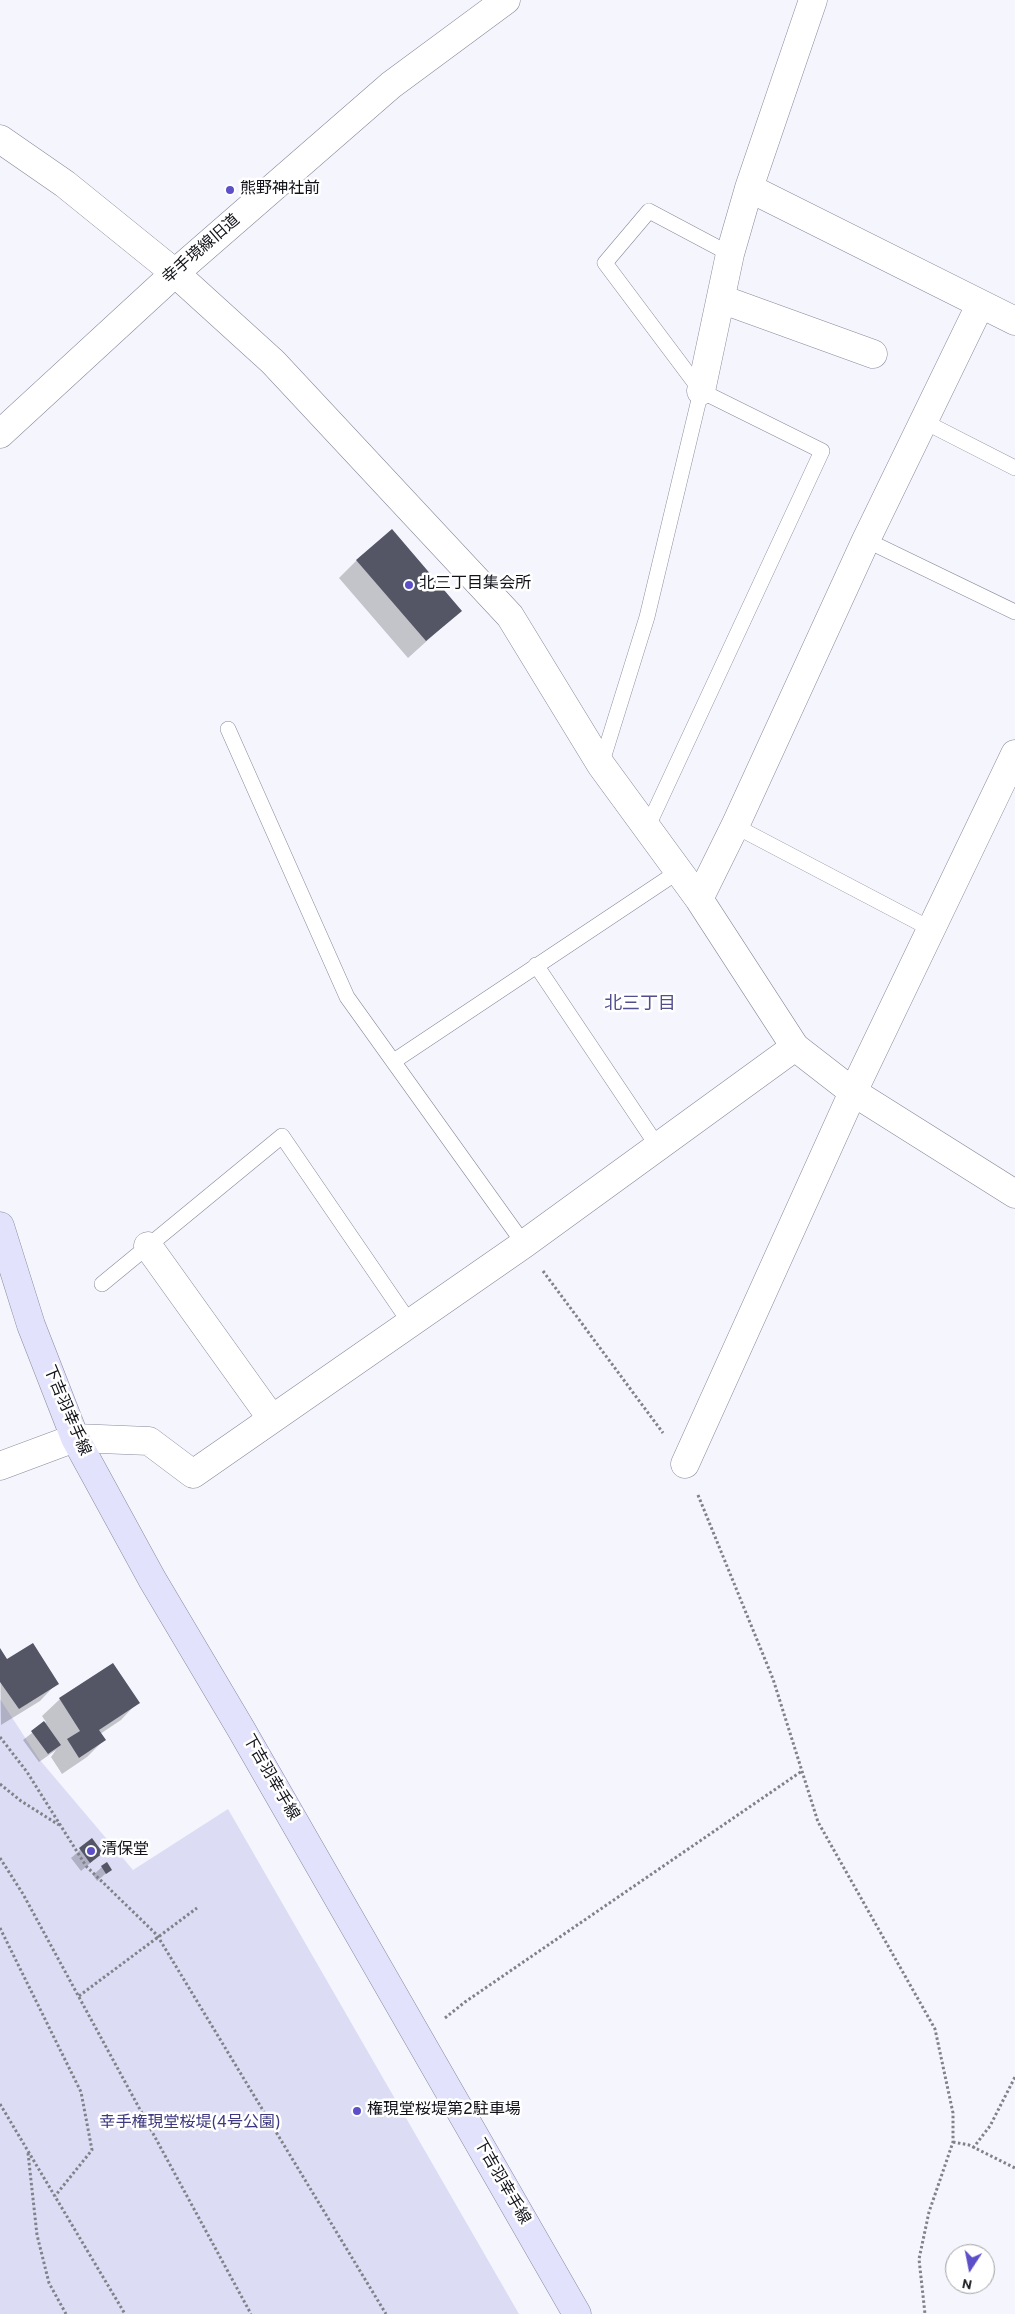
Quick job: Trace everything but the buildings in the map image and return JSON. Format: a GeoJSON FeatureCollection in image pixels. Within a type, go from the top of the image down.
{"type":"FeatureCollection","features":[{"type":"Feature","properties":{"kind":"main road","name":"下吉羽幸手線"},"geometry":{"type":"LineString","coordinates":[[0,1226],[31,1325],[75,1438],[152,1579],[241,1729],[577,2314]]}},
{"type":"Feature","properties":{"kind":"street","name":"幸手境線旧道"},"geometry":{"type":"LineString","coordinates":[[0,434],[174,273],[391,85],[506,0]]}},
{"type":"Feature","properties":{"kind":"street"},"geometry":{"type":"LineString","coordinates":[[701,391],[730,254],[749,188],[813,0]]}},
{"type":"Feature","properties":{"kind":"street"},"geometry":{"type":"LineString","coordinates":[[0,139],[65,184],[174,273],[273,362],[510,616],[601,766],[680,871],[795,1047],[853,1092],[1015,1194]]}},
{"type":"Feature","properties":{"kind":"street"},"geometry":{"type":"LineString","coordinates":[[749,188],[1015,321]]}},
{"type":"Feature","properties":{"kind":"street"},"geometry":{"type":"LineString","coordinates":[[721,299],[873,354]]}},
{"type":"Feature","properties":{"kind":"street"},"geometry":{"type":"LineString","coordinates":[[699,899],[736,826],[866,540],[925,422],[980,305]]}},
{"type":"Feature","properties":{"kind":"street"},"geometry":{"type":"LineString","coordinates":[[685,1464],[853,1092],[1015,754]]}},
{"type":"Feature","properties":{"kind":"street"},"geometry":{"type":"LineString","coordinates":[[0,1466],[75,1438],[149,1441],[193,1474],[524,1244],[795,1047]]}},
{"type":"Feature","properties":{"kind":"street"},"geometry":{"type":"LineString","coordinates":[[148,1246],[272,1420]]}},
{"type":"Feature","properties":{"kind":"lane"},"geometry":{"type":"LineString","coordinates":[[648,826],[822,451],[701,391],[605,263],[649,211],[730,254]]}},
{"type":"Feature","properties":{"kind":"lane"},"geometry":{"type":"LineString","coordinates":[[601,766],[648,618],[701,391]]}},
{"type":"Feature","properties":{"kind":"lane"},"geometry":{"type":"LineString","coordinates":[[925,422],[1015,468]]}},
{"type":"Feature","properties":{"kind":"lane"},"geometry":{"type":"LineString","coordinates":[[866,540],[1015,612]]}},
{"type":"Feature","properties":{"kind":"lane"},"geometry":{"type":"LineString","coordinates":[[228,729],[347,997],[524,1244]]}},
{"type":"Feature","properties":{"kind":"lane"},"geometry":{"type":"LineString","coordinates":[[736,826],[931,929]]}},
{"type":"Feature","properties":{"kind":"lane"},"geometry":{"type":"LineString","coordinates":[[394,1061],[680,871]]}},
{"type":"Feature","properties":{"kind":"lane"},"geometry":{"type":"LineString","coordinates":[[536,965],[658,1147]]}},
{"type":"Feature","properties":{"kind":"lane"},"geometry":{"type":"LineString","coordinates":[[102,1284],[282,1136],[410,1323]]}},
{"type":"Feature","properties":{"kind":"path"},"geometry":{"type":"LineString","coordinates":[[524,1244],[685,1464],[773,1679],[818,1822],[935,2029],[953,2113],[953,2142],[929,2212],[919,2259],[925,2314]]}},
{"type":"Feature","properties":{"kind":"path"},"geometry":{"type":"LineString","coordinates":[[0,1737],[26,1772],[86,1866],[158,1936],[386,2314]]}},
{"type":"Feature","properties":{"kind":"path"},"geometry":{"type":"LineString","coordinates":[[416,2035],[445,2018],[465,2002],[802,1771]]}},
{"type":"Feature","properties":{"kind":"path"},"geometry":{"type":"LineString","coordinates":[[0,1784],[21,1801],[60,1826]]}},
{"type":"Feature","properties":{"kind":"path"},"geometry":{"type":"LineString","coordinates":[[0,1858],[23,1894],[251,2314]]}},
{"type":"Feature","properties":{"kind":"path"},"geometry":{"type":"LineString","coordinates":[[79,1996],[197,1908]]}},
{"type":"Feature","properties":{"kind":"path"},"geometry":{"type":"LineString","coordinates":[[0,1928],[82,2092],[92,2150],[55,2196]]}},
{"type":"Feature","properties":{"kind":"path"},"geometry":{"type":"LineString","coordinates":[[973,2148],[990,2126],[1015,2077]]}},
{"type":"Feature","properties":{"kind":"path"},"geometry":{"type":"LineString","coordinates":[[0,2104],[126,2314]]}},
{"type":"Feature","properties":{"kind":"path"},"geometry":{"type":"LineString","coordinates":[[953,2142],[973,2148],[1015,2168]]}},
{"type":"Feature","properties":{"kind":"path"},"geometry":{"type":"LineString","coordinates":[[28,2150],[37,2235],[49,2283],[66,2314]]}},
{"type":"Feature","properties":{"kind":"green space","name":"幸手権現堂桜堤(4号公園)"},"geometry":{"type":"Polygon","coordinates":[[[0,1699],[39,1759],[133,1870],[228,1809],[519,2314],[0,2314],[0,1699]]]}},
{"type":"Feature","properties":{"kind":"place","name":"熊野神社前"},"geometry":{"type":"Point","coordinates":[230,190]}},
{"type":"Feature","properties":{"kind":"place","name":"北三丁目集会所"},"geometry":{"type":"Point","coordinates":[409,585]}},
{"type":"Feature","properties":{"kind":"place","name":"清保堂"},"geometry":{"type":"Point","coordinates":[91,1851]}},
{"type":"Feature","properties":{"kind":"place","name":"権現堂桜堤第2駐車場"},"geometry":{"type":"Point","coordinates":[357,2111]}},
{"type":"Feature","properties":{"kind":"district","name":"北三丁目"},"geometry":{"type":"Point","coordinates":[640,1005]}}]}
